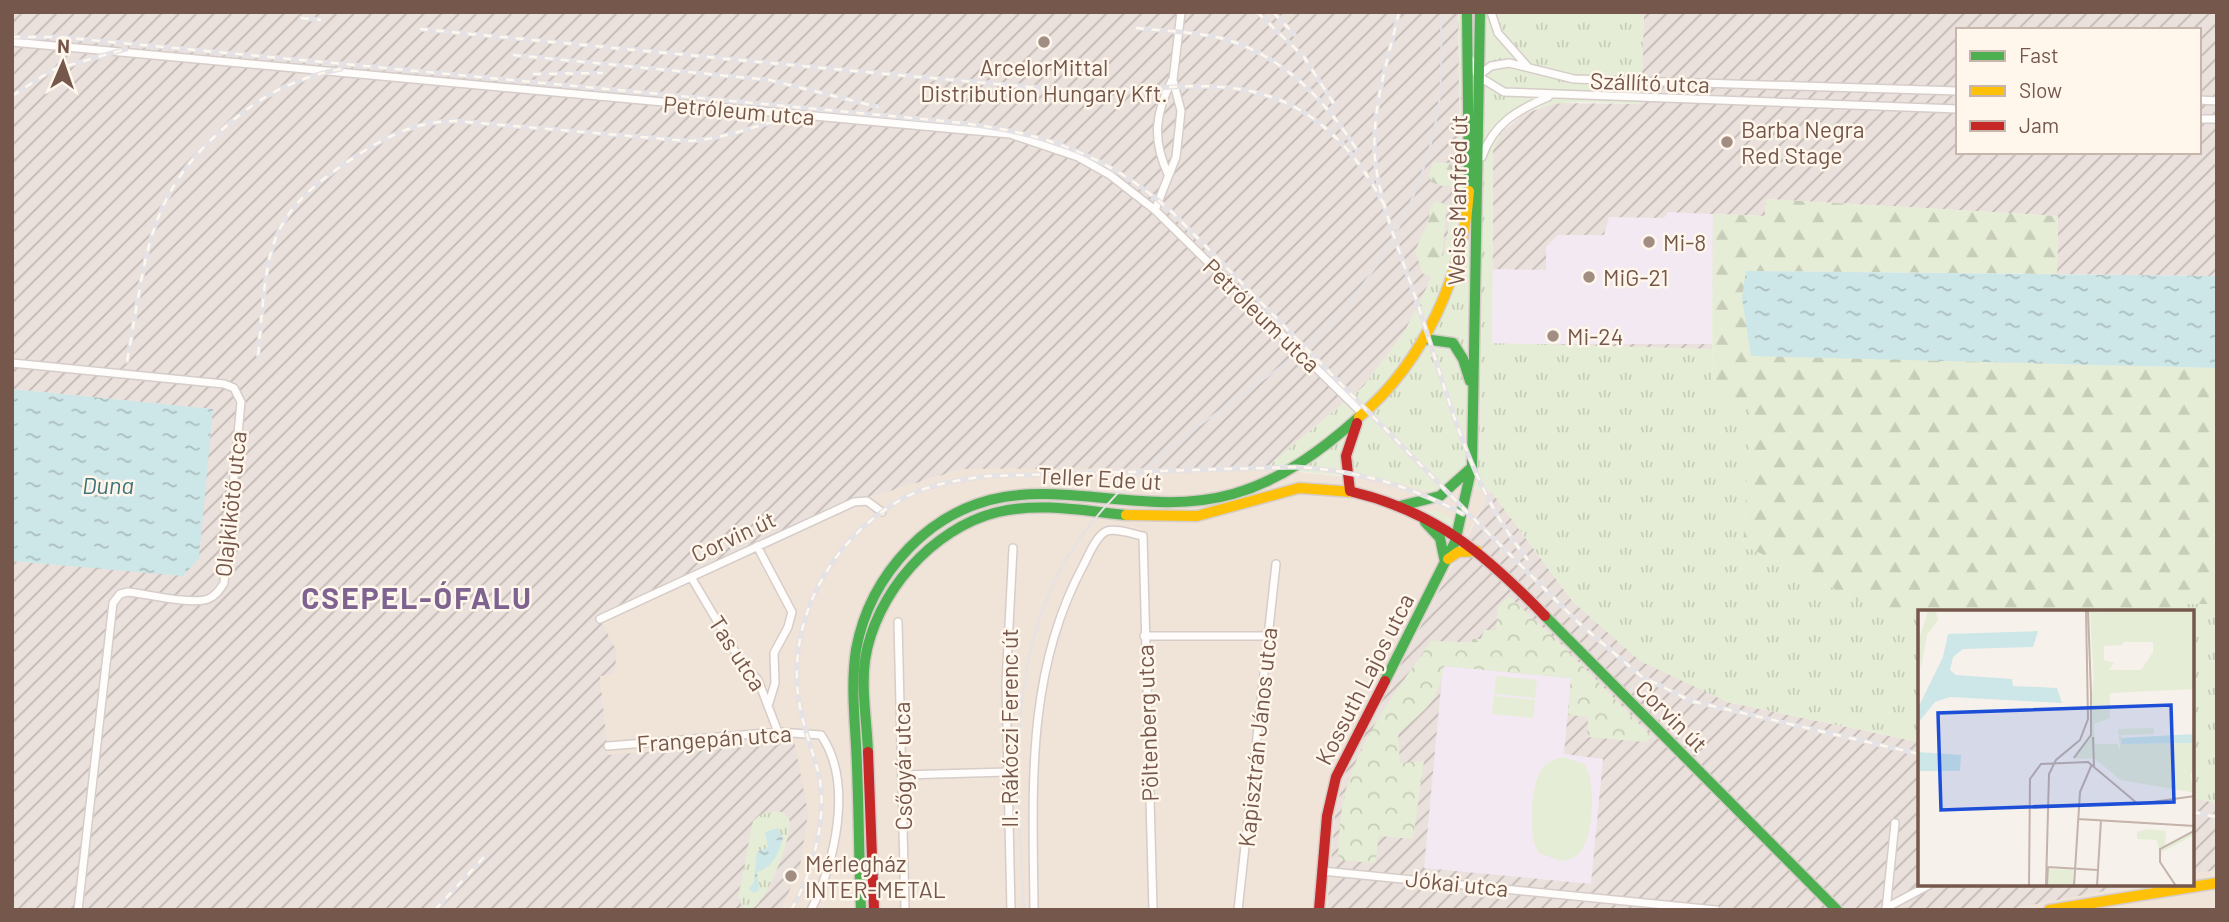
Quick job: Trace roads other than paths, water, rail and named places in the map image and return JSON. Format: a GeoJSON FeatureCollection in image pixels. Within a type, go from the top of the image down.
{"type":"FeatureCollection","features":[{"type":"Feature","properties":{"kind":"main road","name":"Weiss Manfréd út"},"geometry":{"type":"LineString","coordinates":[[1363,414],[1388,387],[1424,339],[1449,288],[1464,234],[1468,197],[1467,12]]}},
{"type":"Feature","properties":{"kind":"main road","name":"Weiss Manfréd út"},"geometry":{"type":"LineString","coordinates":[[1463,515],[1472,466],[1480,12]]}},
{"type":"Feature","properties":{"kind":"main road","name":"Weiss Manfréd út"},"geometry":{"type":"LineString","coordinates":[[1424,339],[1453,343],[1463,359],[1472,388]]}},
{"type":"Feature","properties":{"kind":"main road"},"geometry":{"type":"LineString","coordinates":[[1363,414],[1347,444],[1346,472],[1350,491],[1416,515],[1440,538],[1445,562],[1458,552],[1477,551],[1468,535],[1463,515]]}},
{"type":"Feature","properties":{"kind":"main road","name":"Teller Ede út"},"geometry":{"type":"LineString","coordinates":[[860,910],[854,679],[857,648],[864,618],[875,593],[915,539],[955,514],[989,500],[1018,493],[1062,492],[1142,501],[1185,502],[1221,496],[1256,486],[1296,467],[1363,414]]}},
{"type":"Feature","properties":{"kind":"main road"},"geometry":{"type":"LineString","coordinates":[[1396,507],[1426,504],[1448,493],[1472,466]]}},
{"type":"Feature","properties":{"kind":"main road","name":"Teller Ede út"},"geometry":{"type":"LineString","coordinates":[[874,910],[865,662],[874,624],[885,600],[905,572],[945,536],[996,513],[1025,508],[1160,519],[1223,511],[1304,486],[1350,491]]}},
{"type":"Feature","properties":{"kind":"main road","name":"Corvin út"},"geometry":{"type":"LineString","coordinates":[[1416,515],[1457,536],[1477,551],[1583,653],[1837,910]]}},
{"type":"Feature","properties":{"kind":"main road","name":"Kossuth Lajos utca"},"geometry":{"type":"LineString","coordinates":[[1319,910],[1327,816],[1336,776],[1445,562],[1463,515]]}},
{"type":"Feature","properties":{"kind":"main road"},"geometry":{"type":"LineString","coordinates":[[2194,887],[2217,883]]}},
{"type":"Feature","properties":{"kind":"main road"},"geometry":{"type":"LineString","coordinates":[[2049,910],[2192,887]]}},
{"type":"Feature","properties":{"kind":"street"},"geometry":{"type":"LineString","coordinates":[[1155,210],[1177,157],[1181,111],[1173,80],[1181,12]]}},
{"type":"Feature","properties":{"kind":"street"},"geometry":{"type":"LineString","coordinates":[[1491,12],[1498,33],[1529,67]]}},
{"type":"Feature","properties":{"kind":"street","name":"Petróleum utca"},"geometry":{"type":"LineString","coordinates":[[12,42],[1010,134],[1079,157],[1110,175],[1155,210],[1363,414]]}},
{"type":"Feature","properties":{"kind":"street"},"geometry":{"type":"LineString","coordinates":[[1466,52],[1478,76],[1468,92]]}},
{"type":"Feature","properties":{"kind":"street","name":"Szállító utca"},"geometry":{"type":"LineString","coordinates":[[1956,91],[1574,79],[1529,67],[1500,64],[1478,76],[1504,92],[1552,96],[1956,109]]}},
{"type":"Feature","properties":{"kind":"street"},"geometry":{"type":"LineString","coordinates":[[1168,174],[1157,151],[1160,103],[1173,80]]}},
{"type":"Feature","properties":{"kind":"street"},"geometry":{"type":"LineString","coordinates":[[1646,99],[1647,82]]}},
{"type":"Feature","properties":{"kind":"street"},"geometry":{"type":"LineString","coordinates":[[1772,85],[1772,103]]}},
{"type":"Feature","properties":{"kind":"street"},"geometry":{"type":"LineString","coordinates":[[1906,90],[1906,107]]}},
{"type":"Feature","properties":{"kind":"street","name":"Szállító utca"},"geometry":{"type":"LineString","coordinates":[[1479,164],[1487,142],[1499,125],[1525,106],[1552,96]]}},
{"type":"Feature","properties":{"kind":"street","name":"Olajkikötő utca"},"geometry":{"type":"LineString","coordinates":[[12,363],[225,384],[234,388],[241,402],[224,583],[218,593],[208,599],[197,600],[128,592],[120,594],[113,603],[78,910]]}},
{"type":"Feature","properties":{"kind":"street","name":"Corvin út"},"geometry":{"type":"LineString","coordinates":[[600,619],[854,502],[867,501],[882,512]]}},
{"type":"Feature","properties":{"kind":"street","name":"II. Rákóczi Ferenc út"},"geometry":{"type":"LineString","coordinates":[[1034,910],[1033,745],[1047,661],[1078,575],[1103,533],[1109,530],[1143,536]]}},
{"type":"Feature","properties":{"kind":"street","name":"Pöltenberg utca"},"geometry":{"type":"LineString","coordinates":[[1143,536],[1153,910]]}},
{"type":"Feature","properties":{"kind":"street"},"geometry":{"type":"LineString","coordinates":[[757,546],[792,612],[788,627],[774,653],[775,683],[769,704]]}},
{"type":"Feature","properties":{"kind":"street","name":"II. Rákóczi Ferenc út"},"geometry":{"type":"LineString","coordinates":[[1011,910],[1006,684],[1013,548]]}},
{"type":"Feature","properties":{"kind":"street","name":"Kapisztrán János utca"},"geometry":{"type":"LineString","coordinates":[[1238,910],[1276,564]]}},
{"type":"Feature","properties":{"kind":"street","name":"Tas utca"},"geometry":{"type":"LineString","coordinates":[[691,577],[743,666],[758,680],[778,732]]}},
{"type":"Feature","properties":{"kind":"street","name":"Csőgyár utca"},"geometry":{"type":"LineString","coordinates":[[898,622],[905,910]]}},
{"type":"Feature","properties":{"kind":"street"},"geometry":{"type":"LineString","coordinates":[[1144,636],[1269,636]]}},
{"type":"Feature","properties":{"kind":"street","name":"Frangepán utca"},"geometry":{"type":"LineString","coordinates":[[608,746],[778,732],[821,735],[833,759],[837,826],[829,867],[811,910]]}},
{"type":"Feature","properties":{"kind":"street"},"geometry":{"type":"LineString","coordinates":[[902,775],[1007,772]]}},
{"type":"Feature","properties":{"kind":"street"},"geometry":{"type":"LineString","coordinates":[[1886,909],[1895,823]]}},
{"type":"Feature","properties":{"kind":"street","name":"Jókai utca"},"geometry":{"type":"LineString","coordinates":[[1322,871],[1716,910]]}},
{"type":"Feature","properties":{"kind":"street"},"geometry":{"type":"LineString","coordinates":[[1886,909],[1925,887]]}},
{"type":"Feature","properties":{"kind":"water"},"geometry":{"type":"Polygon","coordinates":[[[1746,271],[2217,276],[2217,368],[1751,356],[1742,298],[1746,271]]]}},
{"type":"Feature","properties":{"kind":"water","name":"Duna"},"geometry":{"type":"Polygon","coordinates":[[[12,389],[213,409],[199,558],[183,576],[12,561],[12,389]]]}},
{"type":"Feature","properties":{"kind":"water"},"geometry":{"type":"Polygon","coordinates":[[[778,828],[783,838],[780,849],[771,863],[757,872],[759,890],[753,893],[749,888],[754,883],[757,852],[768,847],[765,832],[778,828]]]}},
{"type":"Feature","properties":{"kind":"tram line"},"geometry":{"type":"LineString","coordinates":[[1024,910],[1019,783],[1022,698],[1029,656],[1040,616],[1057,576],[1078,541],[1130,481],[1190,432],[1287,362],[1343,309],[1367,279],[1406,212],[1421,177],[1432,140],[1440,91],[1441,12]]}},
{"type":"Feature","properties":{"kind":"railway"},"geometry":{"type":"LineString","coordinates":[[1257,12],[1304,57],[1336,107]]}},
{"type":"Feature","properties":{"kind":"railway"},"geometry":{"type":"LineString","coordinates":[[1273,12],[1294,34]]}},
{"type":"Feature","properties":{"kind":"railway"},"geometry":{"type":"LineString","coordinates":[[1399,12],[1381,85],[1374,141],[1382,195],[1461,437],[1490,501],[1528,560]]}},
{"type":"Feature","properties":{"kind":"railway"},"geometry":{"type":"LineString","coordinates":[[301,18],[321,20]]}},
{"type":"Feature","properties":{"kind":"railway"},"geometry":{"type":"LineString","coordinates":[[1136,28],[1217,37],[1268,58],[1318,98],[1357,150]]}},
{"type":"Feature","properties":{"kind":"railway"},"geometry":{"type":"LineString","coordinates":[[420,29],[1064,90],[1191,86],[1241,89],[1285,102],[1319,123],[1362,168],[1383,203]]}},
{"type":"Feature","properties":{"kind":"railway"},"geometry":{"type":"LineString","coordinates":[[12,37],[59,37],[943,121],[1007,130],[1066,147],[1120,173],[1173,213],[1581,625],[1641,676],[1691,701],[1918,754]]}},
{"type":"Feature","properties":{"kind":"railway"},"geometry":{"type":"LineString","coordinates":[[12,96],[52,70],[126,49]]}},
{"type":"Feature","properties":{"kind":"railway"},"geometry":{"type":"LineString","coordinates":[[513,55],[770,80],[878,107]]}},
{"type":"Feature","properties":{"kind":"railway"},"geometry":{"type":"LineString","coordinates":[[127,361],[139,290],[154,230],[165,202],[181,175],[202,149],[256,103],[296,82],[341,69]]}},
{"type":"Feature","properties":{"kind":"railway"},"geometry":{"type":"LineString","coordinates":[[533,74],[603,73]]}},
{"type":"Feature","properties":{"kind":"railway"},"geometry":{"type":"LineString","coordinates":[[258,355],[269,260],[276,237],[287,216],[304,196],[328,175],[394,135],[430,123],[456,121],[688,141],[719,137],[809,114]]}},
{"type":"Feature","properties":{"kind":"railway"},"geometry":{"type":"LineString","coordinates":[[791,910],[812,861],[822,806],[818,771],[798,694],[797,665],[801,636],[809,608],[836,557],[877,515],[902,499],[933,486],[988,476],[1296,467],[1340,472],[1382,481],[1423,495],[1463,514]]}},
{"type":"Feature","properties":{"kind":"railway"},"geometry":{"type":"LineString","coordinates":[[2194,812],[2217,817]]}},
{"type":"Feature","properties":{"kind":"railway"},"geometry":{"type":"LineString","coordinates":[[435,910],[485,856]]}},
{"type":"Feature","properties":{"kind":"place","name":"ArcelorMittal Distribution Hungary Kft."},"geometry":{"type":"Point","coordinates":[1044,42]}},
{"type":"Feature","properties":{"kind":"place","name":"Barba Negra Red Stage"},"geometry":{"type":"Point","coordinates":[1727,142]}},
{"type":"Feature","properties":{"kind":"place","name":"Mi-8"},"geometry":{"type":"Point","coordinates":[1649,242]}},
{"type":"Feature","properties":{"kind":"place","name":"MiG-21"},"geometry":{"type":"Point","coordinates":[1589,277]}},
{"type":"Feature","properties":{"kind":"place","name":"Mi-24"},"geometry":{"type":"Point","coordinates":[1553,336]}},
{"type":"Feature","properties":{"kind":"place","name":"Mérlegház INTER-METAL"},"geometry":{"type":"Point","coordinates":[791,876]}},
{"type":"Feature","properties":{"kind":"district","name":"CSEPEL-ÓFALU"},"geometry":{"type":"Point","coordinates":[417,597]}}]}
